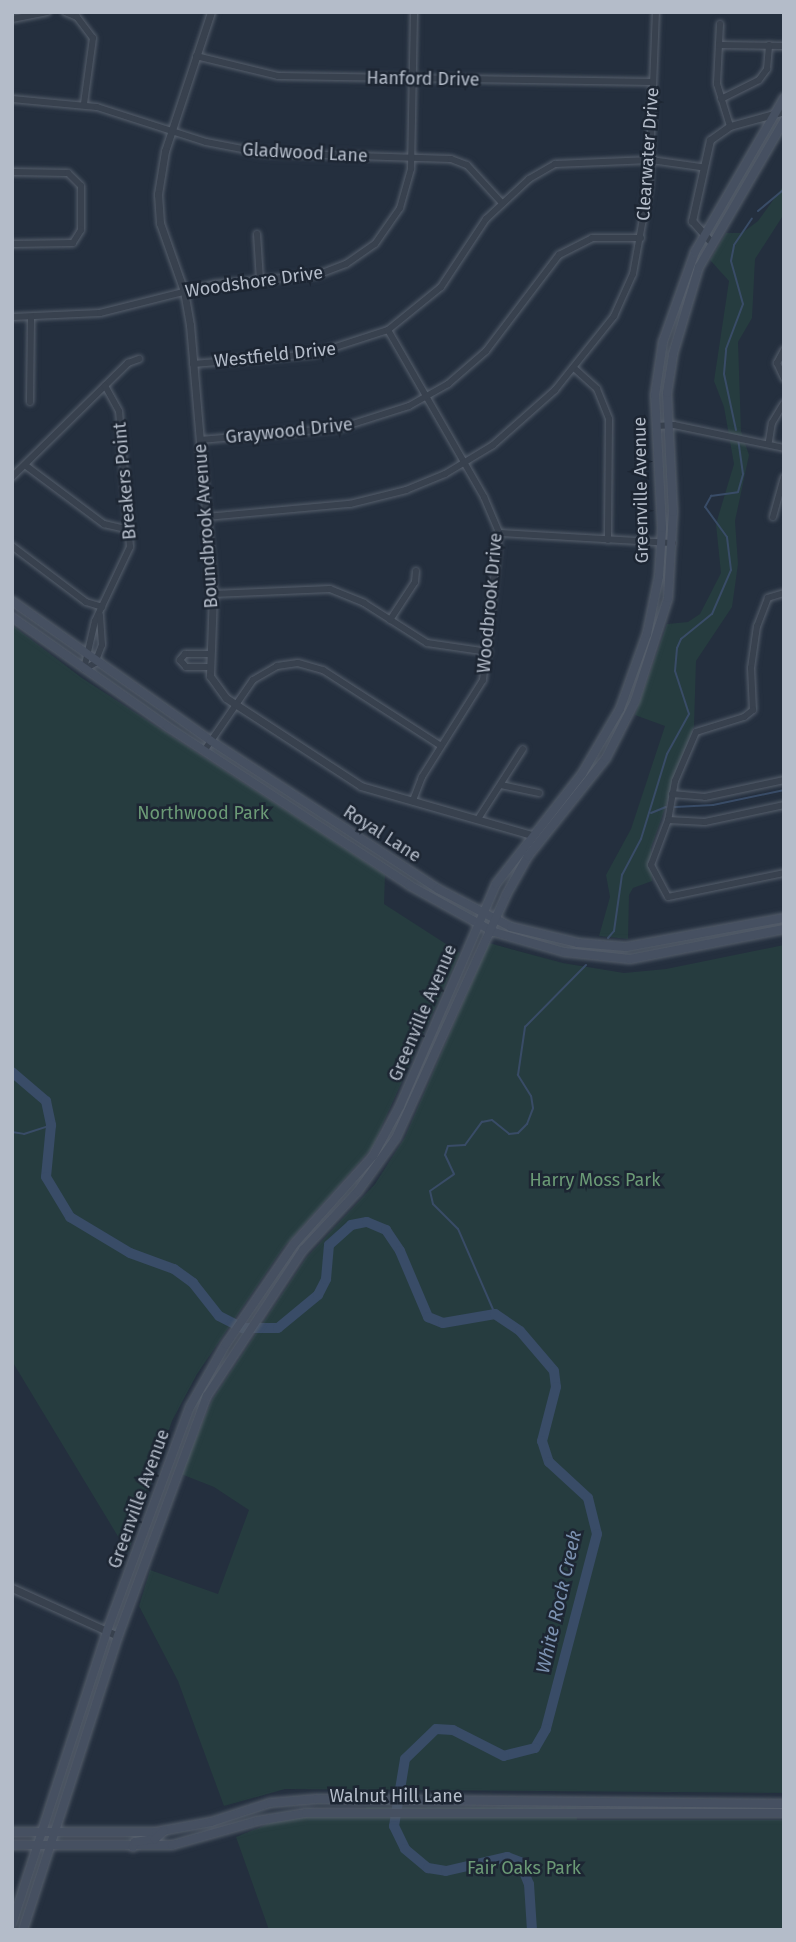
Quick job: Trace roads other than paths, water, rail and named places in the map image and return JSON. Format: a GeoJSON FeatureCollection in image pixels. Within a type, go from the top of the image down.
{"type":"FeatureCollection","features":[{"type":"Feature","properties":{"kind":"main road","name":"Greenville Avenue"},"geometry":{"type":"LineString","coordinates":[[12,1924],[107,1631],[166,1465],[226,1344],[301,1236],[367,1164],[396,1114],[496,884],[582,774],[611,727],[634,676],[652,616],[662,543],[656,379],[663,342],[683,277],[780,111],[784,98]]}},
{"type":"Feature","properties":{"kind":"main road","name":"Greenville Avenue"},"geometry":{"type":"LineString","coordinates":[[23,1930],[118,1636],[177,1470],[192,1415],[303,1250],[375,1170],[405,1123],[494,920],[540,840],[590,780],[621,733],[644,681],[668,598],[673,543],[667,425],[673,354],[693,283],[712,243],[784,121]]}},
{"type":"Feature","properties":{"kind":"main road","name":"Royal Lane"},"geometry":{"type":"LineString","coordinates":[[12,601],[95,663],[211,741],[494,920],[538,936],[591,945],[653,945],[784,918]]}},
{"type":"Feature","properties":{"kind":"main road","name":"Royal Lane"},"geometry":{"type":"LineString","coordinates":[[12,617],[204,751],[490,930],[543,948],[589,957],[661,956],[784,929]]}},
{"type":"Feature","properties":{"kind":"main road"},"geometry":{"type":"LineString","coordinates":[[634,676],[644,681]]}},
{"type":"Feature","properties":{"kind":"main road"},"geometry":{"type":"LineString","coordinates":[[611,727],[621,733]]}},
{"type":"Feature","properties":{"kind":"main road"},"geometry":{"type":"LineString","coordinates":[[582,774],[590,780]]}},
{"type":"Feature","properties":{"kind":"main road"},"geometry":{"type":"LineString","coordinates":[[589,957],[591,945]]}},
{"type":"Feature","properties":{"kind":"main road"},"geometry":{"type":"LineString","coordinates":[[434,1028],[445,1033]]}},
{"type":"Feature","properties":{"kind":"main road"},"geometry":{"type":"LineString","coordinates":[[166,1465],[177,1470]]}},
{"type":"Feature","properties":{"kind":"main road"},"geometry":{"type":"LineString","coordinates":[[147,1517],[158,1521]]}},
{"type":"Feature","properties":{"kind":"main road"},"geometry":{"type":"LineString","coordinates":[[83,1708],[95,1712]]}},
{"type":"Feature","properties":{"kind":"main road","name":"Walnut Hill Lane"},"geometry":{"type":"LineString","coordinates":[[12,1832],[53,1834],[164,1831],[202,1824],[277,1802],[365,1799],[593,1802],[739,1808],[784,1813]]}},
{"type":"Feature","properties":{"kind":"main road","name":"Walnut Hill Lane"},"geometry":{"type":"LineString","coordinates":[[12,1845],[132,1847],[207,1838],[280,1816],[364,1811],[593,1813],[784,1804]]}},
{"type":"Feature","properties":{"kind":"main road"},"geometry":{"type":"LineString","coordinates":[[202,1824],[207,1838]]}},
{"type":"Feature","properties":{"kind":"main road"},"geometry":{"type":"LineString","coordinates":[[132,1847],[135,1842],[155,1839],[164,1831]]}},
{"type":"Feature","properties":{"kind":"street"},"geometry":{"type":"LineString","coordinates":[[12,19],[47,12]]}},
{"type":"Feature","properties":{"kind":"street"},"geometry":{"type":"LineString","coordinates":[[65,12],[77,16],[93,38],[84,104]]}},
{"type":"Feature","properties":{"kind":"street","name":"Boundbrook Avenue"},"geometry":{"type":"LineString","coordinates":[[208,667],[213,594],[193,364],[184,291],[158,209],[158,178],[211,12]]}},
{"type":"Feature","properties":{"kind":"street","name":"Woodshore Drive"},"geometry":{"type":"LineString","coordinates":[[12,317],[100,313],[184,291],[333,270],[375,244],[400,208],[412,157],[414,12]]}},
{"type":"Feature","properties":{"kind":"street","name":"Clearwater Drive"},"geometry":{"type":"LineString","coordinates":[[206,517],[369,500],[428,482],[465,463],[527,419],[574,368],[622,304],[641,238],[651,160],[656,12]]}},
{"type":"Feature","properties":{"kind":"street"},"geometry":{"type":"LineString","coordinates":[[720,24],[721,99],[730,126]]}},
{"type":"Feature","properties":{"kind":"street"},"geometry":{"type":"LineString","coordinates":[[719,45],[784,46]]}},
{"type":"Feature","properties":{"kind":"street"},"geometry":{"type":"LineString","coordinates":[[721,99],[758,80],[767,69],[769,46]]}},
{"type":"Feature","properties":{"kind":"street","name":"Hanford Drive"},"geometry":{"type":"LineString","coordinates":[[196,56],[278,76],[653,82]]}},
{"type":"Feature","properties":{"kind":"street","name":"Gladwood Lane"},"geometry":{"type":"LineString","coordinates":[[12,99],[84,104],[172,131],[263,153],[459,161],[502,203]]}},
{"type":"Feature","properties":{"kind":"street"},"geometry":{"type":"LineString","coordinates":[[712,243],[692,221],[701,167],[710,140],[730,126],[780,111]]}},
{"type":"Feature","properties":{"kind":"street","name":"Westfield Drive"},"geometry":{"type":"LineString","coordinates":[[193,364],[313,354],[388,330],[441,287],[478,229],[502,203],[529,179],[555,164],[651,160],[701,167]]}},
{"type":"Feature","properties":{"kind":"street"},"geometry":{"type":"LineString","coordinates":[[12,172],[74,175],[81,186],[81,230],[73,243],[12,244]]}},
{"type":"Feature","properties":{"kind":"street"},"geometry":{"type":"LineString","coordinates":[[257,234],[260,281]]}},
{"type":"Feature","properties":{"kind":"street","name":"Graywood Drive"},"geometry":{"type":"LineString","coordinates":[[200,440],[340,428],[381,417],[426,397],[486,351],[559,255],[592,238],[641,238]]}},
{"type":"Feature","properties":{"kind":"street"},"geometry":{"type":"LineString","coordinates":[[30,402],[31,317]]}},
{"type":"Feature","properties":{"kind":"street","name":"Woodbrook Drive"},"geometry":{"type":"LineString","coordinates":[[388,330],[465,463],[499,533],[488,652],[480,687],[441,746],[413,801]]}},
{"type":"Feature","properties":{"kind":"street"},"geometry":{"type":"LineString","coordinates":[[784,350],[777,363],[784,378]]}},
{"type":"Feature","properties":{"kind":"street"},"geometry":{"type":"LineString","coordinates":[[12,477],[128,363],[139,359]]}},
{"type":"Feature","properties":{"kind":"street"},"geometry":{"type":"LineString","coordinates":[[574,368],[597,388],[608,410],[612,459],[608,540]]}},
{"type":"Feature","properties":{"kind":"street","name":"Breakers Point"},"geometry":{"type":"LineString","coordinates":[[84,669],[102,607],[129,555],[130,530],[119,411],[105,386]]}},
{"type":"Feature","properties":{"kind":"street"},"geometry":{"type":"LineString","coordinates":[[769,442],[772,423],[784,402]]}},
{"type":"Feature","properties":{"kind":"street"},"geometry":{"type":"LineString","coordinates":[[656,426],[667,425],[769,442],[784,448]]}},
{"type":"Feature","properties":{"kind":"street"},"geometry":{"type":"LineString","coordinates":[[25,465],[104,524],[130,530]]}},
{"type":"Feature","properties":{"kind":"street"},"geometry":{"type":"LineString","coordinates":[[773,517],[784,477]]}},
{"type":"Feature","properties":{"kind":"street"},"geometry":{"type":"LineString","coordinates":[[499,533],[673,543]]}},
{"type":"Feature","properties":{"kind":"street"},"geometry":{"type":"LineString","coordinates":[[12,546],[86,602],[102,607]]}},
{"type":"Feature","properties":{"kind":"street"},"geometry":{"type":"LineString","coordinates":[[390,620],[415,582],[416,571]]}},
{"type":"Feature","properties":{"kind":"street"},"geometry":{"type":"LineString","coordinates":[[213,594],[318,587],[353,597],[438,646],[488,652]]}},
{"type":"Feature","properties":{"kind":"street"},"geometry":{"type":"LineString","coordinates":[[784,593],[768,598],[757,626],[751,668],[753,710],[744,717],[696,732],[672,794],[668,820],[652,859],[656,880],[664,894],[673,897],[784,873]]}},
{"type":"Feature","properties":{"kind":"street","name":"Breakers Point"},"geometry":{"type":"LineString","coordinates":[[95,663],[103,638],[100,615]]}},
{"type":"Feature","properties":{"kind":"street"},"geometry":{"type":"LineString","coordinates":[[208,654],[185,654],[180,660],[186,667],[208,667],[219,691],[361,786],[532,835],[540,840]]}},
{"type":"Feature","properties":{"kind":"street"},"geometry":{"type":"LineString","coordinates":[[84,669],[95,663]]}},
{"type":"Feature","properties":{"kind":"street"},"geometry":{"type":"LineString","coordinates":[[204,751],[236,704],[265,672],[287,664],[310,665],[441,746]]}},
{"type":"Feature","properties":{"kind":"street"},"geometry":{"type":"LineString","coordinates":[[478,819],[523,749]]}},
{"type":"Feature","properties":{"kind":"street"},"geometry":{"type":"LineString","coordinates":[[672,794],[723,794],[784,780]]}},
{"type":"Feature","properties":{"kind":"street"},"geometry":{"type":"LineString","coordinates":[[501,785],[539,793]]}},
{"type":"Feature","properties":{"kind":"street"},"geometry":{"type":"LineString","coordinates":[[668,820],[705,822],[784,805]]}},
{"type":"Feature","properties":{"kind":"street"},"geometry":{"type":"LineString","coordinates":[[12,1588],[118,1636]]}},
{"type":"Feature","properties":{"kind":"waterway"},"geometry":{"type":"LineString","coordinates":[[758,211],[784,189]]}},
{"type":"Feature","properties":{"kind":"waterway"},"geometry":{"type":"LineString","coordinates":[[736,430],[724,374],[726,349],[743,304],[731,261],[734,245],[752,218]]}},
{"type":"Feature","properties":{"kind":"waterway"},"geometry":{"type":"LineString","coordinates":[[608,938],[614,931],[622,875],[641,839],[667,754],[689,714],[675,671],[677,648],[681,639],[712,614],[731,570],[727,537],[705,507],[711,496],[738,492],[743,474],[738,440]]}},
{"type":"Feature","properties":{"kind":"waterway"},"geometry":{"type":"LineString","coordinates":[[675,807],[713,805],[784,790]]}},
{"type":"Feature","properties":{"kind":"waterway"},"geometry":{"type":"LineString","coordinates":[[651,813],[666,807]]}},
{"type":"Feature","properties":{"kind":"waterway"},"geometry":{"type":"LineString","coordinates":[[495,1314],[458,1229],[433,1204],[430,1191],[454,1174],[445,1155],[448,1146],[465,1145],[482,1122],[492,1120],[509,1134],[518,1133],[527,1124],[533,1108],[531,1096],[518,1075],[525,1027],[586,965]]}},
{"type":"Feature","properties":{"kind":"waterway","name":"White Rock Creek"},"geometry":{"type":"LineString","coordinates":[[12,1072],[46,1101],[51,1125],[46,1177],[70,1217],[130,1253],[174,1269],[193,1283],[219,1316],[243,1328],[278,1328],[318,1295],[326,1279],[329,1245],[351,1225],[367,1222],[386,1230],[400,1251],[428,1317],[443,1323],[495,1314],[520,1331],[554,1371],[556,1387],[542,1441],[549,1462],[588,1498],[597,1534],[546,1729],[535,1748],[504,1756],[453,1730],[436,1729],[405,1759],[394,1826],[405,1849],[428,1868],[446,1871],[507,1857],[520,1862],[529,1884],[532,1930]]}},
{"type":"Feature","properties":{"kind":"waterway"},"geometry":{"type":"LineString","coordinates":[[12,1132],[24,1134],[51,1125]]}},
{"type":"Feature","properties":{"kind":"park label","name":"Northwood Park"},"geometry":{"type":"Point","coordinates":[203,813]}},
{"type":"Feature","properties":{"kind":"park label","name":"Harry Moss Park"},"geometry":{"type":"Point","coordinates":[595,1180]}},
{"type":"Feature","properties":{"kind":"park label","name":"Fair Oaks Park"},"geometry":{"type":"Point","coordinates":[524,1868]}}]}
